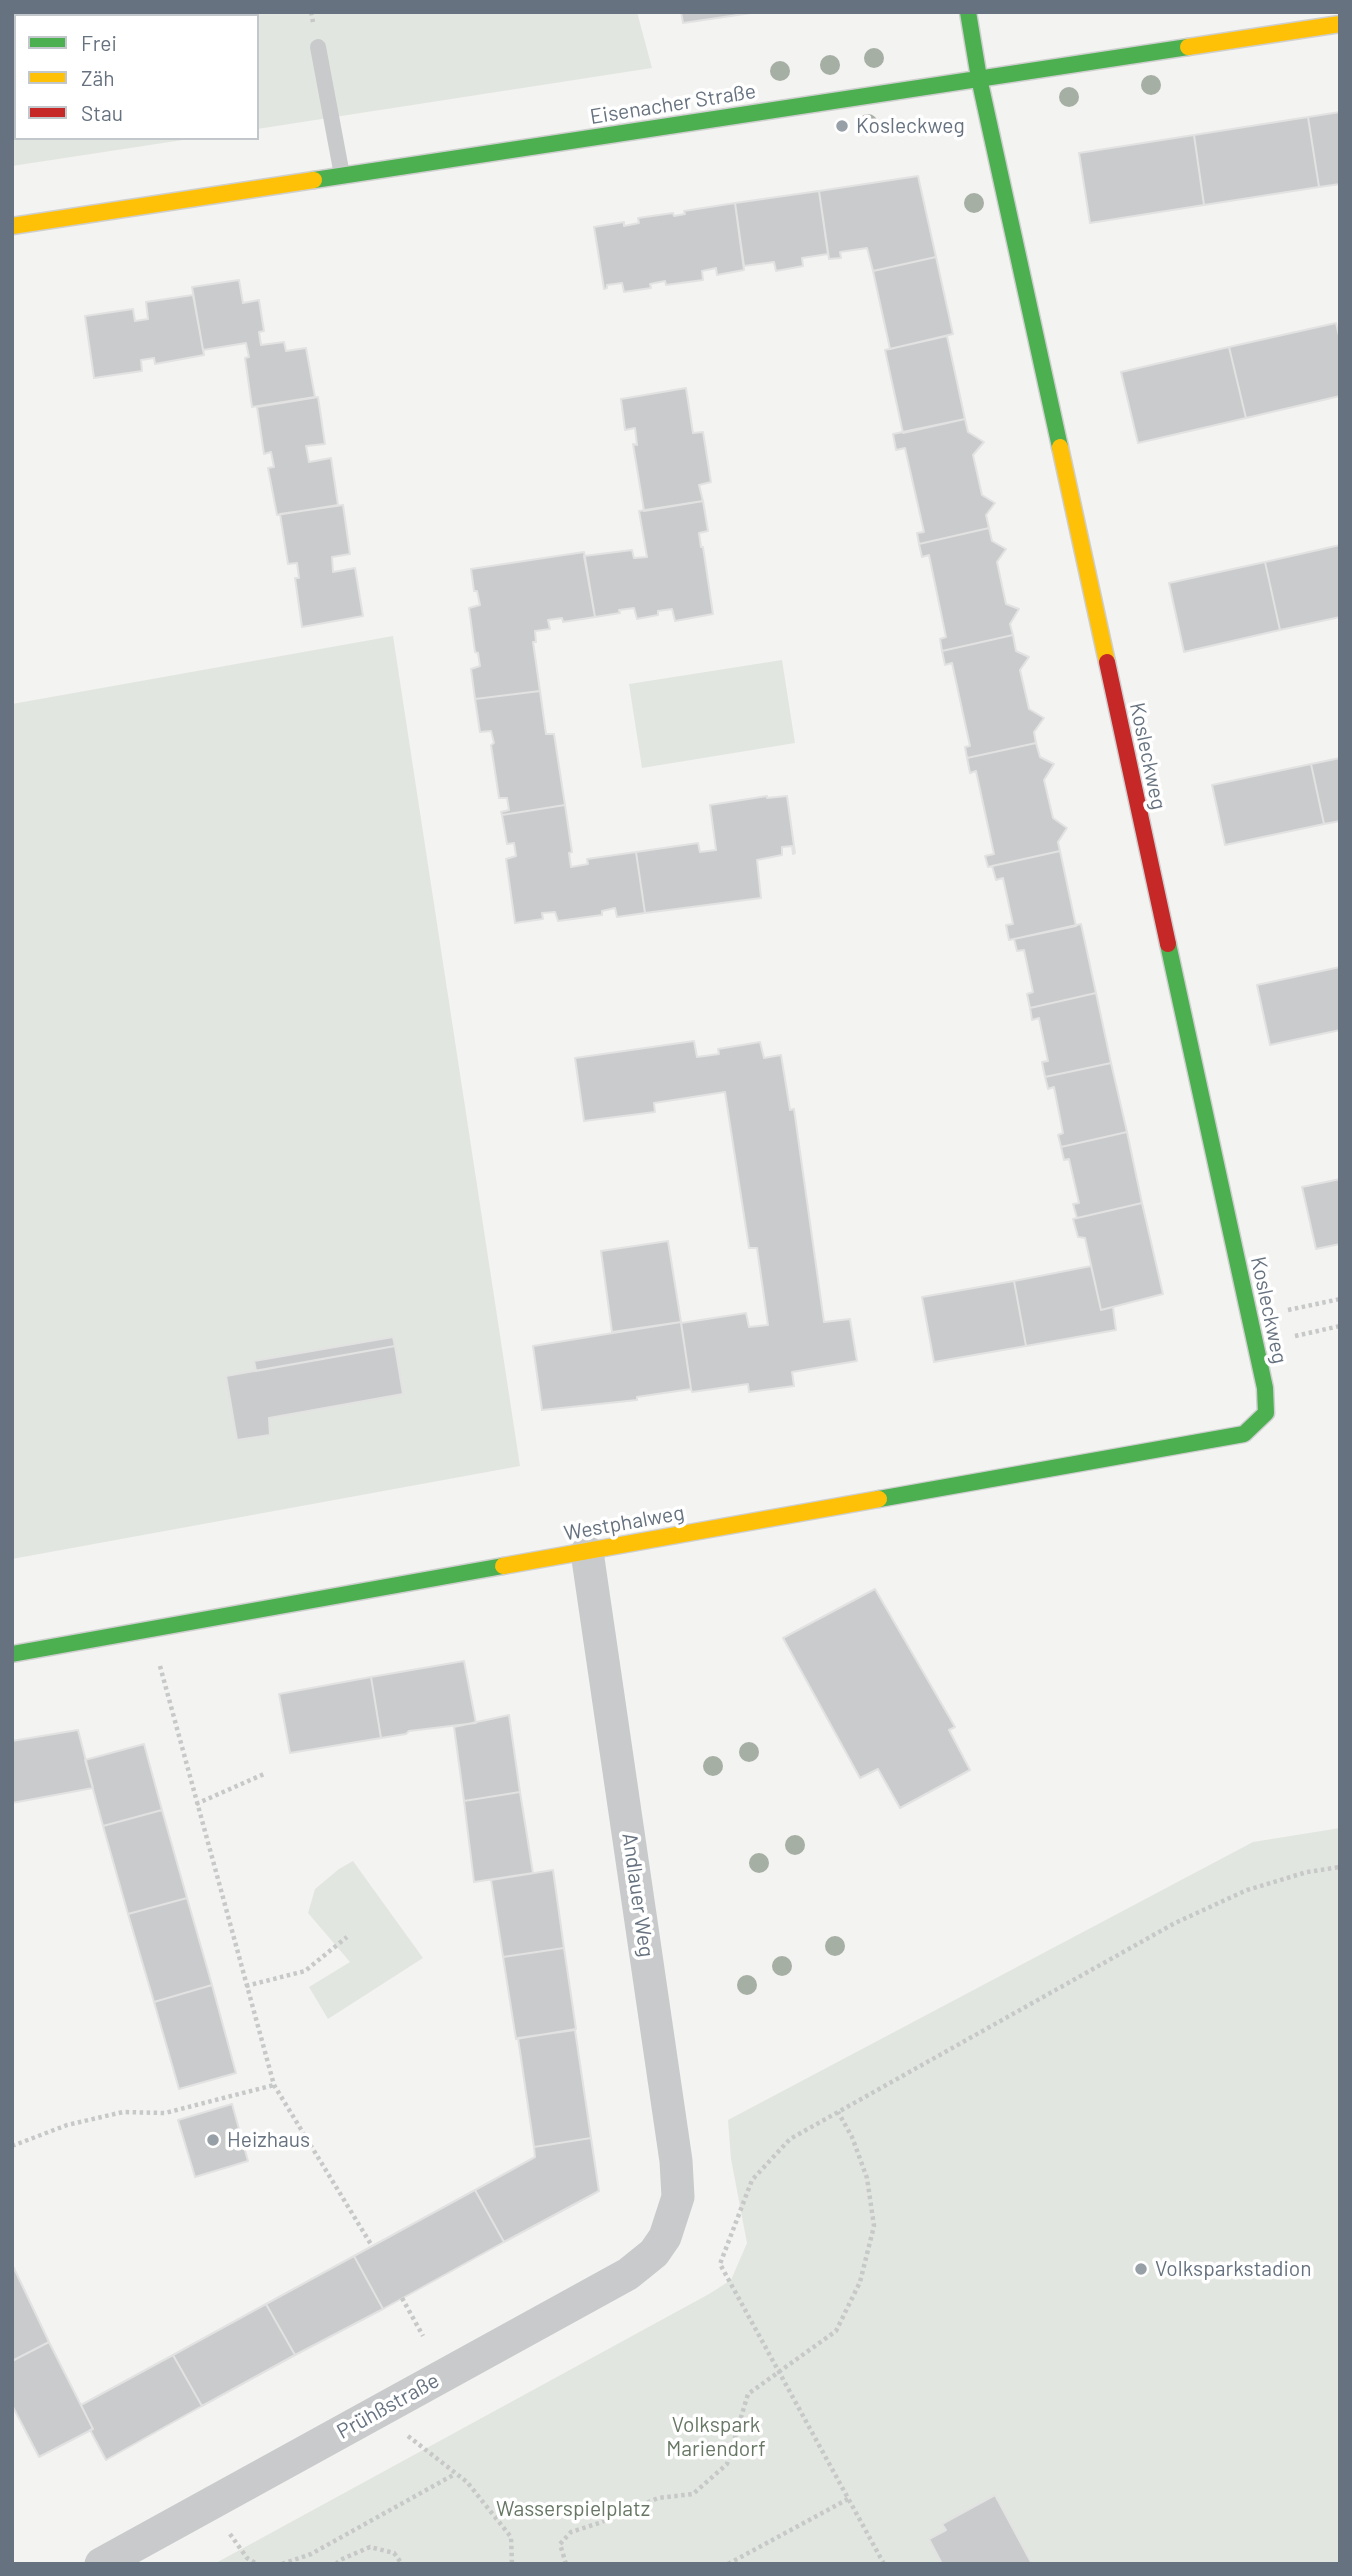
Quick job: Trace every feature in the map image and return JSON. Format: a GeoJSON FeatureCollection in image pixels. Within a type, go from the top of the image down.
{"type":"FeatureCollection","features":[{"type":"Feature","properties":{"kind":"street","name":"Kosleckweg"},"geometry":{"type":"LineString","coordinates":[[968,12],[979,78],[1265,1388],[1266,1413],[1244,1434]]}},
{"type":"Feature","properties":{"kind":"street","name":"Eisenacher Straße"},"geometry":{"type":"LineString","coordinates":[[12,226],[1340,24]]}},
{"type":"Feature","properties":{"kind":"street","name":"Westphalweg"},"geometry":{"type":"LineString","coordinates":[[12,1654],[1244,1434]]}},
{"type":"Feature","properties":{"kind":"street","name":"Andlauer Weg"},"geometry":{"type":"LineString","coordinates":[[587,1552],[676,2161],[678,2197],[665,2237]]}},
{"type":"Feature","properties":{"kind":"street","name":"Prühßstraße"},"geometry":{"type":"LineString","coordinates":[[101,2564],[628,2274],[654,2253],[665,2237]]}},
{"type":"Feature","properties":{"kind":"lane"},"geometry":{"type":"LineString","coordinates":[[318,47],[342,175]]}},
{"type":"Feature","properties":{"kind":"path"},"geometry":{"type":"LineString","coordinates":[[1250,1319],[1340,1299]]}},
{"type":"Feature","properties":{"kind":"path"},"geometry":{"type":"LineString","coordinates":[[1295,1336],[1340,1326]]}},
{"type":"Feature","properties":{"kind":"path"},"geometry":{"type":"LineString","coordinates":[[160,1665],[274,2085],[372,2246]]}},
{"type":"Feature","properties":{"kind":"path"},"geometry":{"type":"LineString","coordinates":[[196,1804],[264,1774]]}},
{"type":"Feature","properties":{"kind":"path"},"geometry":{"type":"LineString","coordinates":[[884,2564],[720,2264],[752,2180],[790,2139],[1175,1923],[1247,1890],[1307,1872],[1340,1867]]}},
{"type":"Feature","properties":{"kind":"path"},"geometry":{"type":"LineString","coordinates":[[246,1986],[305,1971],[347,1937]]}},
{"type":"Feature","properties":{"kind":"path"},"geometry":{"type":"LineString","coordinates":[[12,2146],[67,2125],[123,2112],[165,2113],[274,2085]]}},
{"type":"Feature","properties":{"kind":"path"},"geometry":{"type":"LineString","coordinates":[[566,2564],[560,2544],[571,2532],[599,2524],[658,2498],[693,2494],[702,2487],[727,2464],[748,2394],[835,2331],[860,2281],[874,2226],[867,2178],[852,2137],[838,2112]]}},
{"type":"Feature","properties":{"kind":"path"},"geometry":{"type":"LineString","coordinates":[[402,2298],[423,2336]]}},
{"type":"Feature","properties":{"kind":"path"},"geometry":{"type":"LineString","coordinates":[[407,2436],[467,2482],[511,2537],[512,2564]]}},
{"type":"Feature","properties":{"kind":"path"},"geometry":{"type":"LineString","coordinates":[[282,2564],[311,2554],[455,2474]]}},
{"type":"Feature","properties":{"kind":"path"},"geometry":{"type":"LineString","coordinates":[[728,2564],[848,2499]]}},
{"type":"Feature","properties":{"kind":"path"},"geometry":{"type":"LineString","coordinates":[[230,2534],[247,2558],[257,2564]]}},
{"type":"Feature","properties":{"kind":"path"},"geometry":{"type":"LineString","coordinates":[[336,2564],[370,2547],[394,2553],[402,2564]]}},
{"type":"Feature","properties":{"kind":"green space"},"geometry":{"type":"Polygon","coordinates":[[[12,12],[637,12],[652,68],[259,129],[259,14],[14,14],[14,140],[183,140],[12,166],[12,12]]]}},
{"type":"Feature","properties":{"kind":"green space"},"geometry":{"type":"Polygon","coordinates":[[[393,636],[520,1466],[12,1559],[12,704],[393,636]]]}},
{"type":"Feature","properties":{"kind":"green space"},"geometry":{"type":"Polygon","coordinates":[[[782,660],[795,743],[642,768],[629,684],[782,660]]]}},
{"type":"Feature","properties":{"kind":"green space"},"geometry":{"type":"Polygon","coordinates":[[[1340,1828],[1340,2564],[214,2564],[731,2280],[747,2243],[731,2159],[728,2120],[1253,1842],[1340,1828]]]}},
{"type":"Feature","properties":{"kind":"green space"},"geometry":{"type":"Polygon","coordinates":[[[353,1861],[423,1958],[328,2019],[309,1987],[350,1962],[308,1913],[315,1889],[353,1861]]]}},
{"type":"Feature","properties":{"kind":"building"},"geometry":{"type":"Polygon","coordinates":[[[681,12],[758,12],[683,23],[681,12]]]}},
{"type":"Feature","properties":{"kind":"building"},"geometry":{"type":"Polygon","coordinates":[[[1340,112],[1340,184],[1319,187],[1308,117],[1340,112]]]}},
{"type":"Feature","properties":{"kind":"building"},"geometry":{"type":"Polygon","coordinates":[[[1308,117],[1319,187],[1204,205],[1194,135],[1308,117]]]}},
{"type":"Feature","properties":{"kind":"building"},"geometry":{"type":"Polygon","coordinates":[[[1194,135],[1204,205],[1090,223],[1079,153],[1194,135]]]}},
{"type":"Feature","properties":{"kind":"building"},"geometry":{"type":"Polygon","coordinates":[[[918,176],[936,257],[873,271],[867,248],[840,252],[841,258],[829,259],[819,191],[918,176]]]}},
{"type":"Feature","properties":{"kind":"building"},"geometry":{"type":"Polygon","coordinates":[[[819,191],[828,254],[802,258],[803,266],[776,271],[774,262],[744,266],[735,203],[819,191]]]}},
{"type":"Feature","properties":{"kind":"building"},"geometry":{"type":"Polygon","coordinates":[[[735,203],[744,270],[717,275],[716,268],[702,271],[703,280],[666,285],[665,281],[650,284],[651,288],[624,292],[622,283],[607,285],[604,289],[594,227],[624,222],[624,226],[639,223],[638,218],[673,213],[674,216],[685,214],[684,211],[735,203]]]}},
{"type":"Feature","properties":{"kind":"building"},"geometry":{"type":"Polygon","coordinates":[[[936,257],[953,334],[890,349],[873,271],[936,257]]]}},
{"type":"Feature","properties":{"kind":"building"},"geometry":{"type":"Polygon","coordinates":[[[239,280],[243,303],[259,300],[264,331],[259,332],[261,345],[284,342],[286,351],[306,348],[315,397],[252,407],[245,358],[249,357],[246,343],[203,350],[192,287],[239,280]]]}},
{"type":"Feature","properties":{"kind":"building"},"geometry":{"type":"Polygon","coordinates":[[[193,295],[204,355],[155,364],[154,358],[141,360],[142,371],[94,378],[85,316],[133,309],[135,321],[148,319],[146,302],[193,295]]]}},
{"type":"Feature","properties":{"kind":"building"},"geometry":{"type":"Polygon","coordinates":[[[1336,323],[1340,340],[1340,396],[1246,418],[1229,347],[1336,323]]]}},
{"type":"Feature","properties":{"kind":"building"},"geometry":{"type":"Polygon","coordinates":[[[947,336],[965,419],[903,433],[885,350],[947,336]]]}},
{"type":"Feature","properties":{"kind":"building"},"geometry":{"type":"Polygon","coordinates":[[[1229,347],[1246,418],[1138,443],[1121,372],[1229,347]]]}},
{"type":"Feature","properties":{"kind":"building"},"geometry":{"type":"Polygon","coordinates":[[[686,388],[693,433],[703,432],[711,482],[699,485],[703,501],[644,511],[633,444],[637,445],[635,428],[625,430],[621,399],[686,388]]]}},
{"type":"Feature","properties":{"kind":"building"},"geometry":{"type":"Polygon","coordinates":[[[318,397],[325,444],[306,446],[309,462],[331,458],[338,505],[277,515],[268,468],[274,467],[271,452],[264,454],[257,407],[318,397]]]}},
{"type":"Feature","properties":{"kind":"building"},"geometry":{"type":"Polygon","coordinates":[[[965,419],[968,432],[984,442],[973,455],[982,495],[995,503],[986,515],[989,528],[919,544],[917,533],[924,532],[905,448],[896,450],[893,434],[965,419]]]}},
{"type":"Feature","properties":{"kind":"building"},"geometry":{"type":"Polygon","coordinates":[[[703,501],[708,531],[699,533],[713,614],[675,621],[672,609],[637,619],[634,608],[595,617],[584,556],[632,550],[634,558],[647,557],[639,511],[703,501]]]}},
{"type":"Feature","properties":{"kind":"building"},"geometry":{"type":"Polygon","coordinates":[[[343,505],[350,554],[332,557],[333,572],[355,568],[363,616],[302,627],[295,578],[299,578],[297,563],[288,564],[280,514],[343,505]]]}},
{"type":"Feature","properties":{"kind":"building"},"geometry":{"type":"Polygon","coordinates":[[[989,528],[992,541],[1006,549],[997,562],[1006,604],[1019,609],[1010,624],[1013,635],[942,651],[940,639],[946,637],[929,555],[922,557],[919,544],[989,528]]]}},
{"type":"Feature","properties":{"kind":"building"},"geometry":{"type":"Polygon","coordinates":[[[1340,545],[1340,617],[1280,630],[1265,562],[1340,545]]]}},
{"type":"Feature","properties":{"kind":"building"},"geometry":{"type":"Polygon","coordinates":[[[584,552],[595,617],[563,622],[562,618],[548,620],[550,629],[535,631],[536,642],[533,642],[540,691],[475,699],[471,669],[480,666],[478,653],[475,652],[469,608],[480,605],[477,591],[474,591],[471,569],[584,552]]]}},
{"type":"Feature","properties":{"kind":"building"},"geometry":{"type":"Polygon","coordinates":[[[1265,562],[1280,630],[1184,652],[1169,583],[1265,562]]]}},
{"type":"Feature","properties":{"kind":"building"},"geometry":{"type":"Polygon","coordinates":[[[1013,635],[1016,651],[1029,657],[1020,670],[1029,709],[1044,718],[1034,732],[1036,743],[967,758],[965,747],[970,746],[952,663],[945,665],[942,651],[1013,635]]]}},
{"type":"Feature","properties":{"kind":"building"},"geometry":{"type":"Polygon","coordinates":[[[540,691],[546,734],[554,734],[565,805],[502,815],[501,812],[509,810],[507,798],[499,798],[491,745],[494,743],[491,731],[480,732],[475,699],[540,691]]]}},
{"type":"Feature","properties":{"kind":"building"},"geometry":{"type":"Polygon","coordinates":[[[1036,743],[1040,757],[1054,764],[1044,780],[1053,818],[1067,828],[1058,842],[1060,851],[988,867],[985,856],[994,854],[976,771],[970,773],[967,758],[1036,743]]]}},
{"type":"Feature","properties":{"kind":"building"},"geometry":{"type":"Polygon","coordinates":[[[1340,758],[1340,821],[1324,824],[1311,764],[1340,758]]]}},
{"type":"Feature","properties":{"kind":"building"},"geometry":{"type":"Polygon","coordinates":[[[1311,764],[1324,824],[1225,845],[1212,785],[1311,764]]]}},
{"type":"Feature","properties":{"kind":"building"},"geometry":{"type":"Polygon","coordinates":[[[767,796],[787,796],[795,853],[793,854],[792,846],[782,847],[782,855],[757,860],[761,898],[645,913],[636,852],[698,843],[700,852],[716,850],[710,805],[767,796]]]}},
{"type":"Feature","properties":{"kind":"building"},"geometry":{"type":"Polygon","coordinates":[[[565,805],[572,852],[569,853],[571,867],[588,864],[587,859],[636,852],[645,913],[617,917],[615,908],[602,911],[602,915],[558,921],[555,912],[542,913],[543,919],[515,923],[506,859],[516,856],[514,843],[507,844],[502,815],[565,805]]]}},
{"type":"Feature","properties":{"kind":"building"},"geometry":{"type":"Polygon","coordinates":[[[1060,851],[1076,926],[1009,940],[1006,925],[1013,924],[1003,878],[996,880],[992,866],[1060,851]]]}},
{"type":"Feature","properties":{"kind":"building"},"geometry":{"type":"Polygon","coordinates":[[[1081,924],[1096,993],[1030,1008],[1027,994],[1033,992],[1024,950],[1017,951],[1014,939],[1081,924]]]}},
{"type":"Feature","properties":{"kind":"building"},"geometry":{"type":"Polygon","coordinates":[[[1340,967],[1340,1030],[1270,1045],[1257,985],[1340,967]]]}},
{"type":"Feature","properties":{"kind":"building"},"geometry":{"type":"Polygon","coordinates":[[[1096,993],[1111,1063],[1045,1077],[1042,1062],[1048,1061],[1039,1018],[1032,1020],[1030,1008],[1096,993]]]}},
{"type":"Feature","properties":{"kind":"building"},"geometry":{"type":"Polygon","coordinates":[[[694,1041],[697,1057],[719,1054],[718,1049],[760,1042],[764,1058],[781,1055],[790,1110],[794,1109],[824,1322],[850,1319],[857,1361],[792,1372],[794,1386],[749,1392],[748,1384],[692,1392],[691,1389],[681,1323],[746,1313],[749,1327],[768,1325],[757,1248],[749,1248],[725,1092],[654,1103],[655,1112],[584,1121],[575,1058],[694,1041]]]}},
{"type":"Feature","properties":{"kind":"building"},"geometry":{"type":"Polygon","coordinates":[[[1111,1063],[1127,1132],[1061,1147],[1058,1135],[1063,1133],[1054,1087],[1048,1089],[1045,1077],[1111,1063]]]}},
{"type":"Feature","properties":{"kind":"building"},"geometry":{"type":"Polygon","coordinates":[[[1127,1132],[1142,1203],[1077,1218],[1073,1204],[1079,1203],[1069,1159],[1064,1160],[1061,1147],[1127,1132]]]}},
{"type":"Feature","properties":{"kind":"building"},"geometry":{"type":"Polygon","coordinates":[[[1340,1179],[1340,1244],[1316,1249],[1302,1187],[1340,1179]]]}},
{"type":"Feature","properties":{"kind":"building"},"geometry":{"type":"Polygon","coordinates":[[[1142,1203],[1163,1294],[1101,1310],[1085,1238],[1078,1237],[1073,1219],[1142,1203]]]}},
{"type":"Feature","properties":{"kind":"building"},"geometry":{"type":"Polygon","coordinates":[[[668,1241],[681,1322],[612,1332],[601,1251],[668,1241]]]}},
{"type":"Feature","properties":{"kind":"building"},"geometry":{"type":"Polygon","coordinates":[[[1091,1266],[1101,1310],[1113,1307],[1116,1330],[1026,1346],[1014,1281],[1091,1266]]]}},
{"type":"Feature","properties":{"kind":"building"},"geometry":{"type":"Polygon","coordinates":[[[1014,1281],[1026,1346],[934,1362],[922,1297],[1014,1281]]]}},
{"type":"Feature","properties":{"kind":"building"},"geometry":{"type":"Polygon","coordinates":[[[681,1322],[691,1389],[637,1397],[637,1400],[542,1410],[533,1346],[681,1322]]]}},
{"type":"Feature","properties":{"kind":"building"},"geometry":{"type":"Polygon","coordinates":[[[393,1337],[395,1346],[256,1371],[254,1361],[393,1337]]]}},
{"type":"Feature","properties":{"kind":"building"},"geometry":{"type":"Polygon","coordinates":[[[395,1346],[403,1394],[269,1418],[270,1435],[237,1440],[226,1376],[395,1346]]]}},
{"type":"Feature","properties":{"kind":"building"},"geometry":{"type":"Polygon","coordinates":[[[875,1589],[955,1727],[949,1730],[970,1770],[900,1808],[878,1769],[860,1778],[783,1638],[875,1589]]]}},
{"type":"Feature","properties":{"kind":"building"},"geometry":{"type":"Polygon","coordinates":[[[464,1661],[476,1723],[409,1731],[406,1734],[381,1738],[371,1677],[464,1661]]]}},
{"type":"Feature","properties":{"kind":"building"},"geometry":{"type":"Polygon","coordinates":[[[371,1677],[381,1738],[290,1753],[279,1694],[371,1677]]]}},
{"type":"Feature","properties":{"kind":"building"},"geometry":{"type":"Polygon","coordinates":[[[509,1715],[520,1792],[464,1801],[454,1727],[509,1715]]]}},
{"type":"Feature","properties":{"kind":"building"},"geometry":{"type":"Polygon","coordinates":[[[78,1730],[93,1788],[12,1803],[12,1741],[78,1730]]]}},
{"type":"Feature","properties":{"kind":"building"},"geometry":{"type":"Polygon","coordinates":[[[144,1744],[162,1810],[103,1826],[85,1760],[144,1744]]]}},
{"type":"Feature","properties":{"kind":"building"},"geometry":{"type":"Polygon","coordinates":[[[520,1792],[533,1873],[474,1882],[464,1801],[520,1792]]]}},
{"type":"Feature","properties":{"kind":"building"},"geometry":{"type":"Polygon","coordinates":[[[162,1810],[187,1898],[128,1914],[103,1826],[162,1810]]]}},
{"type":"Feature","properties":{"kind":"building"},"geometry":{"type":"Polygon","coordinates":[[[553,1870],[564,1948],[503,1957],[491,1880],[553,1870]]]}},
{"type":"Feature","properties":{"kind":"building"},"geometry":{"type":"Polygon","coordinates":[[[187,1898],[212,1985],[154,2002],[128,1914],[187,1898]]]}},
{"type":"Feature","properties":{"kind":"building"},"geometry":{"type":"Polygon","coordinates":[[[564,1948],[576,2029],[516,2039],[503,1957],[564,1948]]]}},
{"type":"Feature","properties":{"kind":"building"},"geometry":{"type":"Polygon","coordinates":[[[212,1985],[236,2073],[179,2089],[154,2002],[212,1985]]]}},
{"type":"Feature","properties":{"kind":"building"},"geometry":{"type":"Polygon","coordinates":[[[575,2030],[591,2138],[534,2147],[518,2038],[575,2030]]]}},
{"type":"Feature","properties":{"kind":"building","name":"Heizhaus"},"geometry":{"type":"Polygon","coordinates":[[[232,2104],[248,2161],[195,2177],[178,2120],[232,2104]]]}},
{"type":"Feature","properties":{"kind":"building"},"geometry":{"type":"Polygon","coordinates":[[[591,2138],[599,2191],[504,2242],[475,2190],[535,2157],[534,2147],[591,2138]]]}},
{"type":"Feature","properties":{"kind":"building"},"geometry":{"type":"Polygon","coordinates":[[[475,2190],[504,2242],[383,2309],[354,2256],[475,2190]]]}},
{"type":"Feature","properties":{"kind":"building"},"geometry":{"type":"Polygon","coordinates":[[[354,2256],[383,2309],[295,2355],[266,2304],[354,2256]]]}},
{"type":"Feature","properties":{"kind":"building"},"geometry":{"type":"Polygon","coordinates":[[[12,2264],[49,2342],[12,2361],[12,2264]]]}},
{"type":"Feature","properties":{"kind":"building"},"geometry":{"type":"Polygon","coordinates":[[[266,2304],[295,2355],[202,2406],[173,2355],[266,2304]]]}},
{"type":"Feature","properties":{"kind":"building"},"geometry":{"type":"Polygon","coordinates":[[[49,2342],[93,2429],[39,2457],[12,2405],[12,2361],[49,2342]]]}},
{"type":"Feature","properties":{"kind":"building"},"geometry":{"type":"Polygon","coordinates":[[[173,2355],[202,2406],[106,2460],[90,2430],[93,2429],[81,2405],[173,2355]]]}},
{"type":"Feature","properties":{"kind":"building"},"geometry":{"type":"Polygon","coordinates":[[[995,2495],[1032,2564],[942,2564],[929,2539],[946,2530],[942,2524],[995,2495]]]}},
{"type":"Feature","properties":{"kind":"traffic: fast"},"geometry":{"type":"LineString","coordinates":[[968,12],[979,78],[1060,447]]}},
{"type":"Feature","properties":{"kind":"traffic: fast"},"geometry":{"type":"LineString","coordinates":[[314,180],[1188,47]]}},
{"type":"Feature","properties":{"kind":"traffic: fast"},"geometry":{"type":"LineString","coordinates":[[879,1499],[1244,1434],[1266,1413],[1265,1388],[1168,944]]}},
{"type":"Feature","properties":{"kind":"traffic: fast"},"geometry":{"type":"LineString","coordinates":[[12,1654],[503,1566]]}},
{"type":"Feature","properties":{"kind":"traffic: slow"},"geometry":{"type":"LineString","coordinates":[[1188,47],[1340,24]]}},
{"type":"Feature","properties":{"kind":"traffic: slow"},"geometry":{"type":"LineString","coordinates":[[12,226],[314,180]]}},
{"type":"Feature","properties":{"kind":"traffic: slow"},"geometry":{"type":"LineString","coordinates":[[1060,447],[1107,662]]}},
{"type":"Feature","properties":{"kind":"traffic: slow"},"geometry":{"type":"LineString","coordinates":[[503,1566],[879,1499]]}},
{"type":"Feature","properties":{"kind":"traffic: jam"},"geometry":{"type":"LineString","coordinates":[[1107,662],[1168,944]]}},
{"type":"Feature","properties":{"kind":"place","name":"Kosleckweg"},"geometry":{"type":"Point","coordinates":[842,126]}},
{"type":"Feature","properties":{"kind":"place","name":"Heizhaus"},"geometry":{"type":"Point","coordinates":[213,2140]}},
{"type":"Feature","properties":{"kind":"place","name":"Volksparkstadion"},"geometry":{"type":"Point","coordinates":[1141,2269]}},
{"type":"Feature","properties":{"kind":"park label","name":"Volkspark Mariendorf"},"geometry":{"type":"Point","coordinates":[716,2437]}},
{"type":"Feature","properties":{"kind":"park label","name":"Wasserspielplatz"},"geometry":{"type":"Point","coordinates":[573,2509]}}]}
